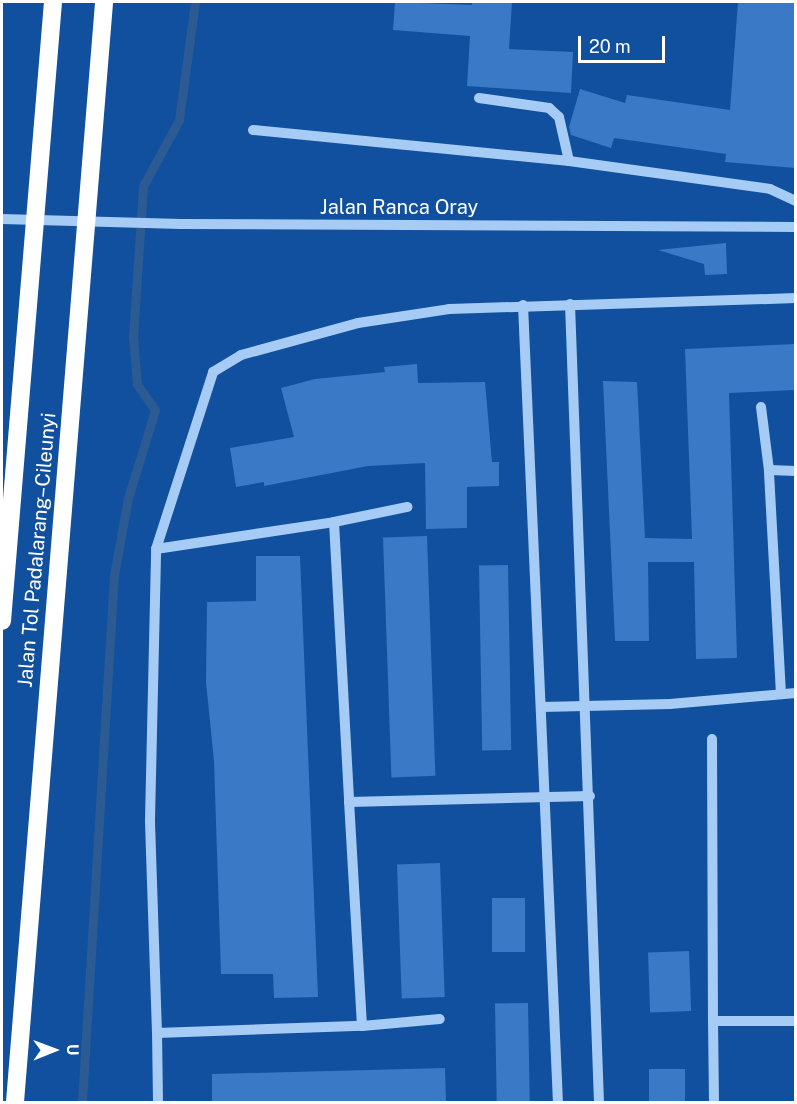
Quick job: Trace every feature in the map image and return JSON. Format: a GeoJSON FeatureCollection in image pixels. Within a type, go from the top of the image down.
{"type":"FeatureCollection","features":[{"type":"Feature","properties":{"kind":"highway","name":"Jalan Tol Padalarang–Cileunyi"},"geometry":{"type":"LineString","coordinates":[[2,621],[53,2]]}},
{"type":"Feature","properties":{"kind":"highway","name":"Jalan Tol Padalarang–Cileunyi"},"geometry":{"type":"LineString","coordinates":[[15,1102],[104,2]]}},
{"type":"Feature","properties":{"kind":"street"},"geometry":{"type":"LineString","coordinates":[[479,98],[549,108],[559,117],[569,161]]}},
{"type":"Feature","properties":{"kind":"street"},"geometry":{"type":"LineString","coordinates":[[253,130],[569,161],[770,189],[795,201]]}},
{"type":"Feature","properties":{"kind":"street","name":"Jalan Ranca Oray"},"geometry":{"type":"LineString","coordinates":[[2,219],[181,224],[795,227]]}},
{"type":"Feature","properties":{"kind":"street"},"geometry":{"type":"LineString","coordinates":[[158,1102],[150,820],[156,549],[207,383],[222,365],[241,355],[358,323],[449,309],[795,298]]}},
{"type":"Feature","properties":{"kind":"street"},"geometry":{"type":"LineString","coordinates":[[570,304],[590,796],[598,1102]]}},
{"type":"Feature","properties":{"kind":"street"},"geometry":{"type":"LineString","coordinates":[[523,305],[542,707],[542,797],[558,1102]]}},
{"type":"Feature","properties":{"kind":"street"},"geometry":{"type":"LineString","coordinates":[[761,407],[769,470],[781,694]]}},
{"type":"Feature","properties":{"kind":"street"},"geometry":{"type":"LineString","coordinates":[[769,470],[795,471]]}},
{"type":"Feature","properties":{"kind":"street"},"geometry":{"type":"LineString","coordinates":[[156,549],[334,522],[407,507]]}},
{"type":"Feature","properties":{"kind":"street"},"geometry":{"type":"LineString","coordinates":[[334,522],[362,1026]]}},
{"type":"Feature","properties":{"kind":"street"},"geometry":{"type":"LineString","coordinates":[[542,707],[727,701],[795,693]]}},
{"type":"Feature","properties":{"kind":"street"},"geometry":{"type":"LineString","coordinates":[[712,739],[714,1102]]}},
{"type":"Feature","properties":{"kind":"street"},"geometry":{"type":"LineString","coordinates":[[349,802],[590,796]]}},
{"type":"Feature","properties":{"kind":"street"},"geometry":{"type":"LineString","coordinates":[[157,1033],[362,1026],[440,1019]]}},
{"type":"Feature","properties":{"kind":"street"},"geometry":{"type":"LineString","coordinates":[[713,1021],[795,1021]]}},
{"type":"Feature","properties":{"kind":"building"},"geometry":{"type":"Polygon","coordinates":[[[395,2],[472,5],[472,2],[512,2],[509,49],[573,52],[571,93],[467,86],[470,36],[393,30],[395,2]]]}},
{"type":"Feature","properties":{"kind":"building"},"geometry":{"type":"Polygon","coordinates":[[[738,2],[795,2],[795,168],[725,162],[726,154],[614,138],[611,148],[571,135],[569,127],[580,89],[625,103],[627,95],[730,110],[738,2]]]}},
{"type":"Feature","properties":{"kind":"building"},"geometry":{"type":"Polygon","coordinates":[[[726,243],[727,274],[705,275],[704,264],[658,250],[726,243]]]}},
{"type":"Feature","properties":{"kind":"building"},"geometry":{"type":"Polygon","coordinates":[[[795,344],[795,390],[729,393],[737,658],[696,659],[694,562],[648,562],[649,641],[615,641],[603,381],[637,382],[645,538],[692,539],[685,349],[795,344]]]}},
{"type":"Feature","properties":{"kind":"building"},"geometry":{"type":"Polygon","coordinates":[[[417,364],[418,383],[485,382],[492,462],[499,462],[499,486],[467,487],[467,528],[426,529],[425,463],[368,466],[264,486],[264,482],[236,487],[230,448],[294,437],[281,388],[315,379],[385,372],[384,367],[417,364]]]}},
{"type":"Feature","properties":{"kind":"building"},"geometry":{"type":"Polygon","coordinates":[[[427,536],[435,776],[391,777],[383,538],[427,536]]]}},
{"type":"Feature","properties":{"kind":"building"},"geometry":{"type":"Polygon","coordinates":[[[256,556],[300,556],[318,997],[274,998],[273,974],[221,974],[214,761],[206,682],[207,602],[256,601],[256,556]]]}},
{"type":"Feature","properties":{"kind":"building"},"geometry":{"type":"Polygon","coordinates":[[[508,565],[511,750],[482,750],[479,566],[508,565]]]}},
{"type":"Feature","properties":{"kind":"building"},"geometry":{"type":"Polygon","coordinates":[[[440,863],[445,997],[402,998],[397,865],[440,863]]]}},
{"type":"Feature","properties":{"kind":"building"},"geometry":{"type":"Polygon","coordinates":[[[492,898],[525,898],[525,952],[492,952],[492,898]]]}},
{"type":"Feature","properties":{"kind":"building"},"geometry":{"type":"Polygon","coordinates":[[[689,951],[691,1011],[650,1012],[648,952],[689,951]]]}},
{"type":"Feature","properties":{"kind":"building"},"geometry":{"type":"Polygon","coordinates":[[[528,1003],[530,1102],[497,1102],[495,1004],[528,1003]]]}},
{"type":"Feature","properties":{"kind":"building"},"geometry":{"type":"Polygon","coordinates":[[[445,1068],[446,1102],[212,1102],[212,1074],[445,1068]]]}},
{"type":"Feature","properties":{"kind":"building"},"geometry":{"type":"Polygon","coordinates":[[[649,1069],[685,1069],[685,1102],[649,1102],[649,1069]]]}},
{"type":"Feature","properties":{"kind":"waterway"},"geometry":{"type":"LineString","coordinates":[[82,1102],[114,575],[128,498],[155,410],[137,384],[133,337],[143,186],[179,120],[195,2]]}}]}
